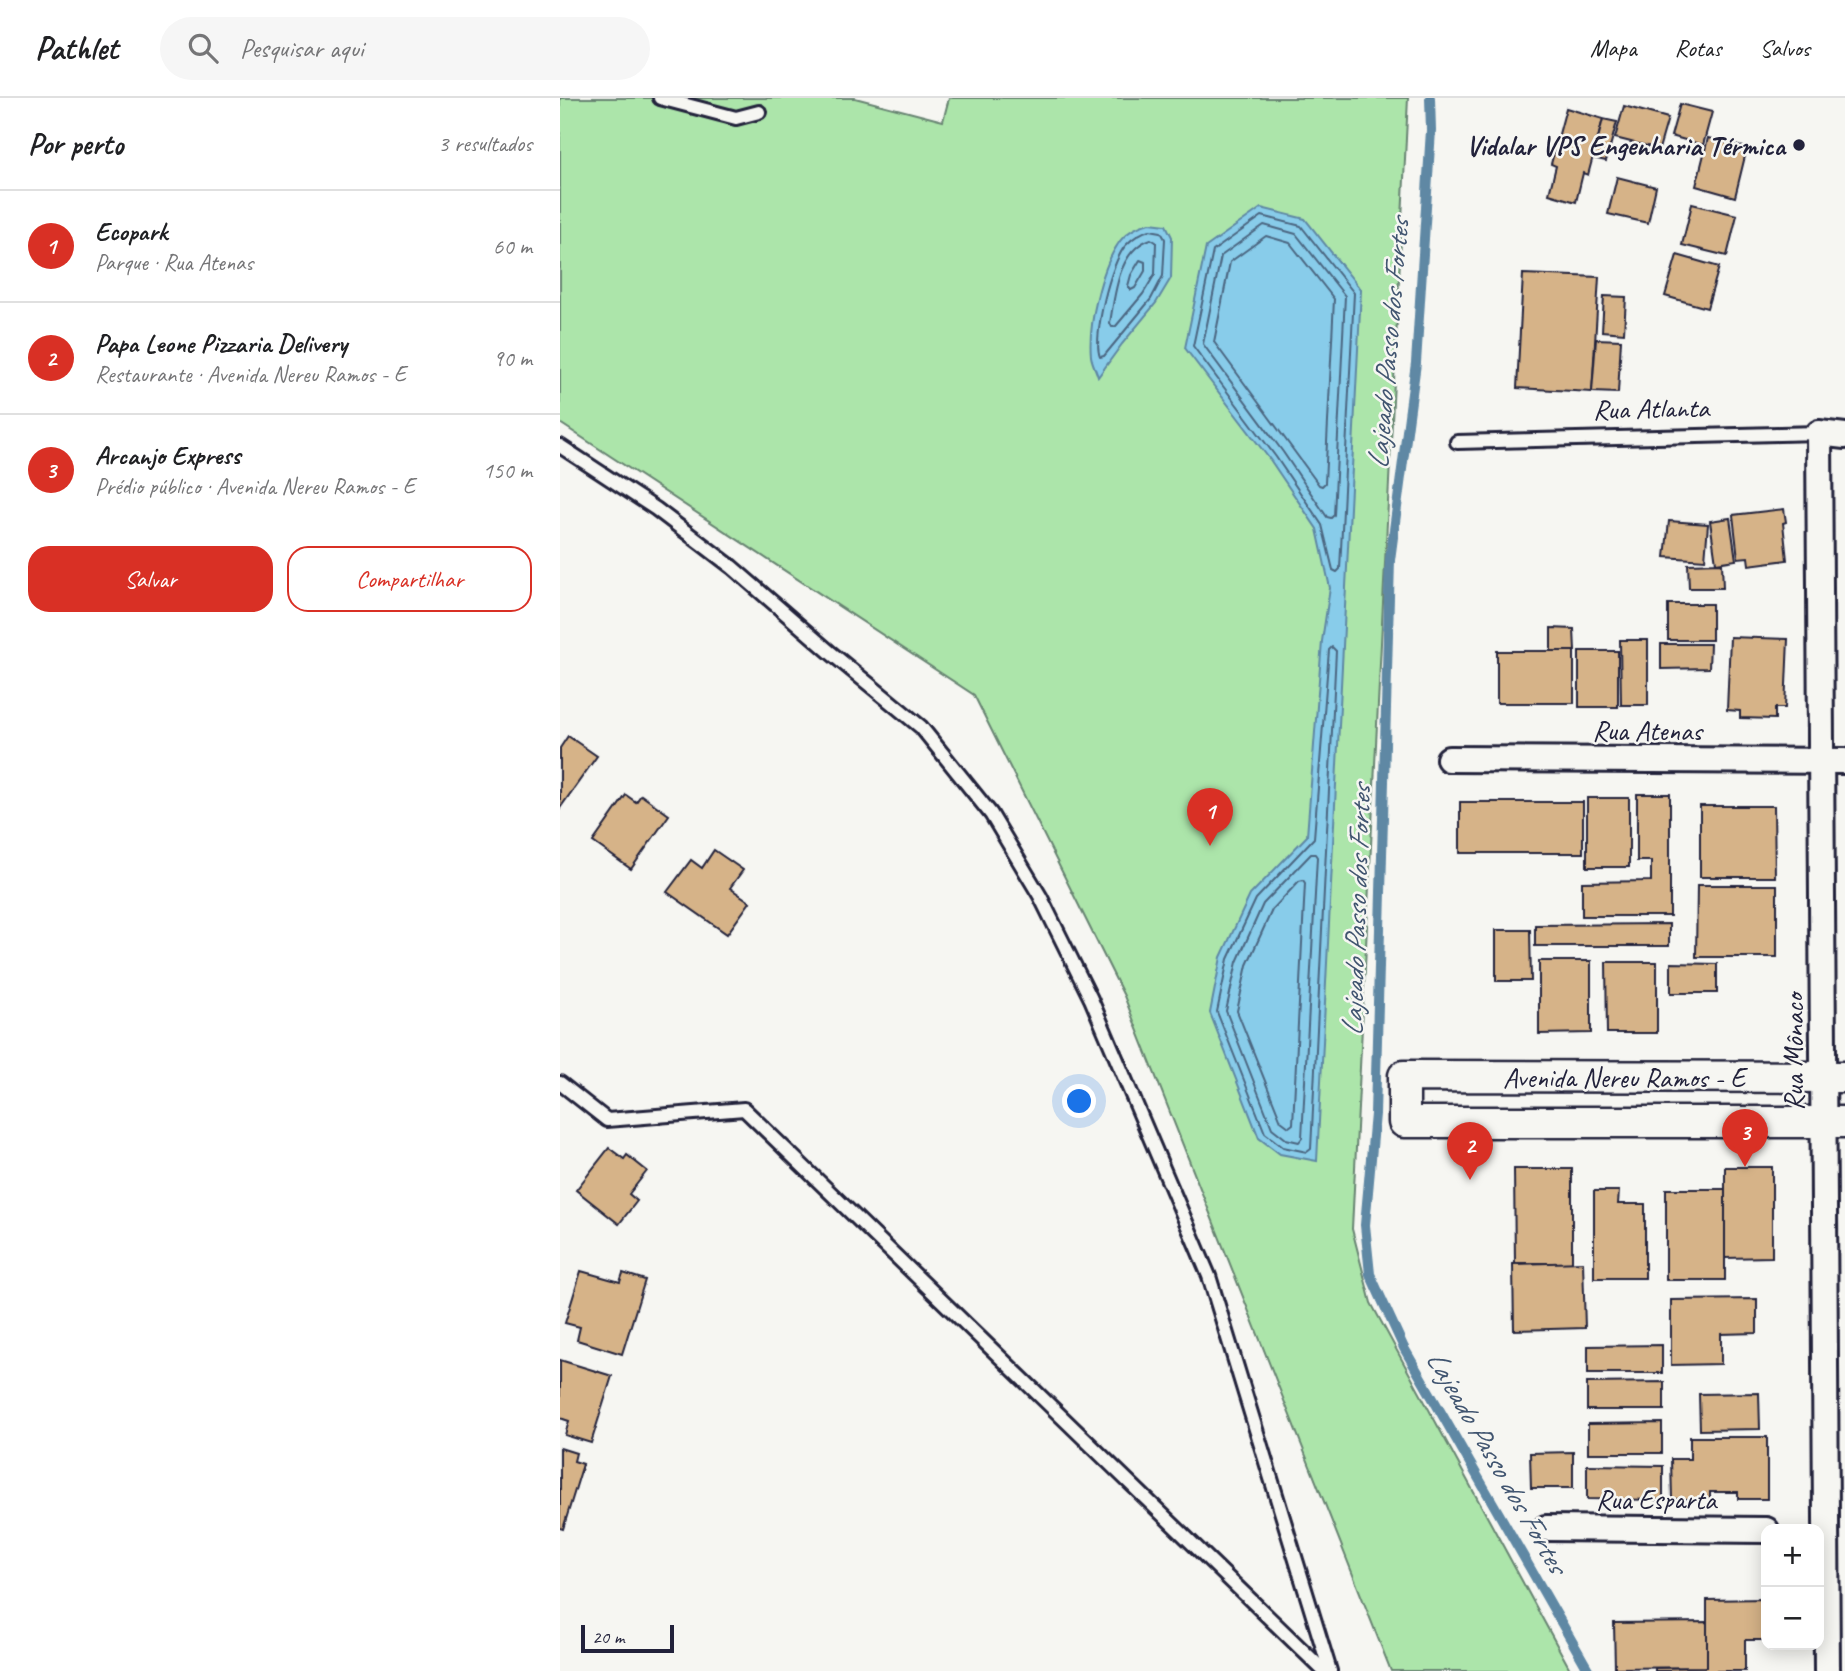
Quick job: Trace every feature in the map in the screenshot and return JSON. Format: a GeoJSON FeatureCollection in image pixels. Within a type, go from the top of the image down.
{"type":"FeatureCollection","features":[{"type":"Feature","properties":{"kind":"street","name":"Rua Atlanta"},"geometry":{"type":"LineString","coordinates":[[1819,433],[1845,436]]}},
{"type":"Feature","properties":{"kind":"street","name":"Rua Mônaco"},"geometry":{"type":"LineString","coordinates":[[1819,433],[1833,761],[1834,1122],[1826,1671]]}},
{"type":"Feature","properties":{"kind":"street","name":"Rua Atenas"},"geometry":{"type":"LineString","coordinates":[[1449,759],[1833,761]]}},
{"type":"Feature","properties":{"kind":"street","name":"Avenida Nereu Ramos - E"},"geometry":{"type":"LineString","coordinates":[[1834,1077],[1404,1076],[1404,1122],[1834,1122]]}},
{"type":"Feature","properties":{"kind":"street"},"geometry":{"type":"LineString","coordinates":[[1626,1077],[1626,1122]]}},
{"type":"Feature","properties":{"kind":"street","name":"Rua Esparta"},"geometry":{"type":"LineString","coordinates":[[1545,1528],[1761,1530]]}},
{"type":"Feature","properties":{"kind":"lane"},"geometry":{"type":"LineString","coordinates":[[660,98],[736,118],[759,113]]}},
{"type":"Feature","properties":{"kind":"lane","name":"Rua Atlanta"},"geometry":{"type":"LineString","coordinates":[[1457,442],[1819,433]]}},
{"type":"Feature","properties":{"kind":"lane"},"geometry":{"type":"LineString","coordinates":[[560,446],[656,509],[732,567],[920,727],[991,814],[1040,896],[1091,999],[1209,1276],[1330,1671]]}},
{"type":"Feature","properties":{"kind":"lane"},"geometry":{"type":"LineString","coordinates":[[560,1083],[607,1120],[744,1110],[1324,1671]]}},
{"type":"Feature","properties":{"kind":"green space"},"geometry":{"type":"Polygon","coordinates":[[[560,98],[855,98],[943,121],[949,98],[1408,98],[1352,1229],[1371,1303],[1571,1671],[1391,1671],[1124,996],[974,695],[560,423],[560,98]]]}},
{"type":"Feature","properties":{"kind":"water"},"geometry":{"type":"Polygon","coordinates":[[[1261,208],[1305,219],[1361,290],[1317,1161],[1280,1154],[1259,1138],[1210,1013],[1221,957],[1250,895],[1307,836],[1322,641],[1330,588],[1317,529],[1271,461],[1185,348],[1206,247],[1261,208]]]}},
{"type":"Feature","properties":{"kind":"water"},"geometry":{"type":"Polygon","coordinates":[[[1150,223],[1166,225],[1172,237],[1171,278],[1156,303],[1098,377],[1092,359],[1091,343],[1101,282],[1112,255],[1124,236],[1150,223]]]}},
{"type":"Feature","properties":{"kind":"building"},"geometry":{"type":"Polygon","coordinates":[[[1680,104],[1712,112],[1703,145],[1671,136],[1680,104]]]}},
{"type":"Feature","properties":{"kind":"building"},"geometry":{"type":"Polygon","coordinates":[[[1624,106],[1668,118],[1659,149],[1615,138],[1624,106]]]}},
{"type":"Feature","properties":{"kind":"building"},"geometry":{"type":"Polygon","coordinates":[[[1566,108],[1603,119],[1588,175],[1583,173],[1576,202],[1549,194],[1556,166],[1551,164],[1566,108]]]}},
{"type":"Feature","properties":{"kind":"building"},"geometry":{"type":"Polygon","coordinates":[[[1603,119],[1617,122],[1606,161],[1593,158],[1603,119]]]}},
{"type":"Feature","properties":{"kind":"building"},"geometry":{"type":"Polygon","coordinates":[[[1708,138],[1747,148],[1735,197],[1696,186],[1708,138]]]}},
{"type":"Feature","properties":{"kind":"building"},"geometry":{"type":"Polygon","coordinates":[[[1617,177],[1656,187],[1648,223],[1608,214],[1617,177]]]}},
{"type":"Feature","properties":{"kind":"building"},"geometry":{"type":"Polygon","coordinates":[[[1692,204],[1737,215],[1727,256],[1682,245],[1692,204]]]}},
{"type":"Feature","properties":{"kind":"building"},"geometry":{"type":"Polygon","coordinates":[[[1677,255],[1719,267],[1707,308],[1665,296],[1677,255]]]}},
{"type":"Feature","properties":{"kind":"building"},"geometry":{"type":"Polygon","coordinates":[[[1523,274],[1599,277],[1592,392],[1517,388],[1523,274]]]}},
{"type":"Feature","properties":{"kind":"building"},"geometry":{"type":"Polygon","coordinates":[[[1604,296],[1626,297],[1624,333],[1602,331],[1604,296]]]}},
{"type":"Feature","properties":{"kind":"building"},"geometry":{"type":"Polygon","coordinates":[[[1596,339],[1621,340],[1618,393],[1592,392],[1596,339]]]}},
{"type":"Feature","properties":{"kind":"building"},"geometry":{"type":"Polygon","coordinates":[[[1784,509],[1787,560],[1749,565],[1748,557],[1738,558],[1733,515],[1784,509]]]}},
{"type":"Feature","properties":{"kind":"building"},"geometry":{"type":"Polygon","coordinates":[[[1730,518],[1736,560],[1716,563],[1710,521],[1730,518]]]}},
{"type":"Feature","properties":{"kind":"building"},"geometry":{"type":"Polygon","coordinates":[[[1669,521],[1708,524],[1705,560],[1665,557],[1669,521]]]}},
{"type":"Feature","properties":{"kind":"building"},"geometry":{"type":"Polygon","coordinates":[[[1722,563],[1723,588],[1689,588],[1688,564],[1722,563]]]}},
{"type":"Feature","properties":{"kind":"building"},"geometry":{"type":"Polygon","coordinates":[[[1668,604],[1712,604],[1712,640],[1668,640],[1668,604]]]}},
{"type":"Feature","properties":{"kind":"building"},"geometry":{"type":"Polygon","coordinates":[[[1551,628],[1574,629],[1575,651],[1551,651],[1551,628]]]}},
{"type":"Feature","properties":{"kind":"building"},"geometry":{"type":"Polygon","coordinates":[[[1730,637],[1788,639],[1785,708],[1775,708],[1775,719],[1740,718],[1740,711],[1727,710],[1730,637]]]}},
{"type":"Feature","properties":{"kind":"building"},"geometry":{"type":"Polygon","coordinates":[[[1620,640],[1648,640],[1648,705],[1621,705],[1620,640]]]}},
{"type":"Feature","properties":{"kind":"building"},"geometry":{"type":"Polygon","coordinates":[[[1661,644],[1710,644],[1709,668],[1661,669],[1661,644]]]}},
{"type":"Feature","properties":{"kind":"building"},"geometry":{"type":"Polygon","coordinates":[[[1497,651],[1574,651],[1574,703],[1497,703],[1497,651]]]}},
{"type":"Feature","properties":{"kind":"building"},"geometry":{"type":"Polygon","coordinates":[[[1579,651],[1618,651],[1618,707],[1579,707],[1579,651]]]}},
{"type":"Feature","properties":{"kind":"building"},"geometry":{"type":"Polygon","coordinates":[[[568,736],[597,756],[560,808],[560,748],[568,736]]]}},
{"type":"Feature","properties":{"kind":"building"},"geometry":{"type":"Polygon","coordinates":[[[1637,794],[1670,794],[1670,916],[1582,916],[1582,882],[1651,881],[1651,861],[1637,861],[1637,794]]]}},
{"type":"Feature","properties":{"kind":"building"},"geometry":{"type":"Polygon","coordinates":[[[626,795],[636,802],[641,795],[669,815],[631,869],[593,842],[626,795]]]}},
{"type":"Feature","properties":{"kind":"building"},"geometry":{"type":"Polygon","coordinates":[[[1587,798],[1629,798],[1629,867],[1587,867],[1587,798]]]}},
{"type":"Feature","properties":{"kind":"building"},"geometry":{"type":"Polygon","coordinates":[[[1460,802],[1583,802],[1583,853],[1460,853],[1460,802]]]}},
{"type":"Feature","properties":{"kind":"building"},"geometry":{"type":"Polygon","coordinates":[[[1700,806],[1774,806],[1775,877],[1700,877],[1700,806]]]}},
{"type":"Feature","properties":{"kind":"building"},"geometry":{"type":"Polygon","coordinates":[[[714,850],[743,870],[730,888],[750,902],[727,934],[667,892],[691,860],[702,868],[714,850]]]}},
{"type":"Feature","properties":{"kind":"building"},"geometry":{"type":"Polygon","coordinates":[[[1697,885],[1777,885],[1777,957],[1696,957],[1697,885]]]}},
{"type":"Feature","properties":{"kind":"building"},"geometry":{"type":"Polygon","coordinates":[[[1669,924],[1669,946],[1535,946],[1535,925],[1669,924]]]}},
{"type":"Feature","properties":{"kind":"building"},"geometry":{"type":"Polygon","coordinates":[[[1496,930],[1530,930],[1531,981],[1496,981],[1496,930]]]}},
{"type":"Feature","properties":{"kind":"building"},"geometry":{"type":"Polygon","coordinates":[[[1539,961],[1591,961],[1591,1033],[1539,1034],[1539,961]]]}},
{"type":"Feature","properties":{"kind":"building"},"geometry":{"type":"Polygon","coordinates":[[[1606,962],[1657,962],[1657,1033],[1607,1033],[1606,962]]]}},
{"type":"Feature","properties":{"kind":"building"},"geometry":{"type":"Polygon","coordinates":[[[1671,963],[1717,964],[1717,993],[1671,993],[1671,963]]]}},
{"type":"Feature","properties":{"kind":"building"},"geometry":{"type":"Polygon","coordinates":[[[609,1148],[624,1159],[627,1155],[647,1171],[629,1194],[637,1201],[619,1224],[576,1190],[609,1148]]]}},
{"type":"Feature","properties":{"kind":"building"},"geometry":{"type":"Polygon","coordinates":[[[1725,1167],[1772,1167],[1772,1257],[1725,1258],[1725,1167]]]}},
{"type":"Feature","properties":{"kind":"building"},"geometry":{"type":"Polygon","coordinates":[[[1514,1169],[1572,1169],[1572,1263],[1515,1263],[1514,1169]]]}},
{"type":"Feature","properties":{"kind":"building"},"geometry":{"type":"Polygon","coordinates":[[[1666,1189],[1725,1189],[1725,1280],[1666,1280],[1666,1189]]]}},
{"type":"Feature","properties":{"kind":"building"},"geometry":{"type":"Polygon","coordinates":[[[1594,1191],[1619,1191],[1618,1204],[1645,1204],[1645,1278],[1594,1278],[1594,1191]]]}},
{"type":"Feature","properties":{"kind":"building"},"geometry":{"type":"Polygon","coordinates":[[[1583,1262],[1585,1328],[1514,1330],[1513,1264],[1583,1262]]]}},
{"type":"Feature","properties":{"kind":"building"},"geometry":{"type":"Polygon","coordinates":[[[581,1271],[620,1282],[623,1273],[645,1280],[622,1354],[577,1340],[580,1327],[565,1323],[581,1271]]]}},
{"type":"Feature","properties":{"kind":"building"},"geometry":{"type":"Polygon","coordinates":[[[1757,1299],[1757,1333],[1721,1334],[1721,1364],[1671,1365],[1671,1300],[1757,1299]]]}},
{"type":"Feature","properties":{"kind":"building"},"geometry":{"type":"Polygon","coordinates":[[[1662,1345],[1662,1373],[1588,1373],[1588,1346],[1662,1345]]]}},
{"type":"Feature","properties":{"kind":"building"},"geometry":{"type":"Polygon","coordinates":[[[560,1360],[612,1376],[591,1443],[565,1435],[569,1421],[560,1418],[560,1360]]]}},
{"type":"Feature","properties":{"kind":"building"},"geometry":{"type":"Polygon","coordinates":[[[1664,1382],[1664,1410],[1587,1410],[1587,1383],[1664,1382]]]}},
{"type":"Feature","properties":{"kind":"building"},"geometry":{"type":"Polygon","coordinates":[[[1759,1393],[1760,1429],[1700,1430],[1699,1394],[1759,1393]]]}},
{"type":"Feature","properties":{"kind":"building"},"geometry":{"type":"Polygon","coordinates":[[[1662,1423],[1662,1453],[1588,1453],[1588,1424],[1662,1423]]]}},
{"type":"Feature","properties":{"kind":"building"},"geometry":{"type":"Polygon","coordinates":[[[1690,1437],[1767,1437],[1767,1499],[1738,1499],[1738,1492],[1710,1492],[1710,1499],[1672,1499],[1671,1459],[1690,1459],[1690,1437]]]}},
{"type":"Feature","properties":{"kind":"building"},"geometry":{"type":"Polygon","coordinates":[[[560,1448],[576,1453],[574,1461],[583,1464],[563,1529],[560,1528],[560,1448]]]}},
{"type":"Feature","properties":{"kind":"building"},"geometry":{"type":"Polygon","coordinates":[[[1573,1452],[1573,1488],[1531,1488],[1530,1453],[1573,1452]]]}},
{"type":"Feature","properties":{"kind":"building"},"geometry":{"type":"Polygon","coordinates":[[[1587,1465],[1663,1466],[1663,1500],[1587,1499],[1587,1465]]]}},
{"type":"Feature","properties":{"kind":"building"},"geometry":{"type":"Polygon","coordinates":[[[1761,1599],[1761,1640],[1745,1640],[1745,1671],[1655,1671],[1655,1668],[1707,1667],[1707,1600],[1761,1599]]]}},
{"type":"Feature","properties":{"kind":"building"},"geometry":{"type":"Polygon","coordinates":[[[1707,1622],[1707,1667],[1615,1668],[1614,1623],[1707,1622]]]}},
{"type":"Feature","properties":{"kind":"waterway","name":"Lajeado Passo dos Fortes"},"geometry":{"type":"LineString","coordinates":[[1430,98],[1431,130],[1416,363],[1390,560],[1375,1114],[1365,1225],[1370,1274],[1404,1348],[1589,1671]]}},
{"type":"Feature","properties":{"kind":"place","name":"Vidalar VPS Engenharia Térmica"},"geometry":{"type":"Point","coordinates":[1799,145]}},
{"type":"Feature","properties":{"kind":"place","name":"Ecopark"},"geometry":{"type":"Point","coordinates":[1210,846]}},
{"type":"Feature","properties":{"kind":"place","name":"Arcanjo Express"},"geometry":{"type":"Point","coordinates":[1745,1167]}},
{"type":"Feature","properties":{"kind":"place","name":"Papa Leone Pizzaria Delivery"},"geometry":{"type":"Point","coordinates":[1470,1180]}}]}
